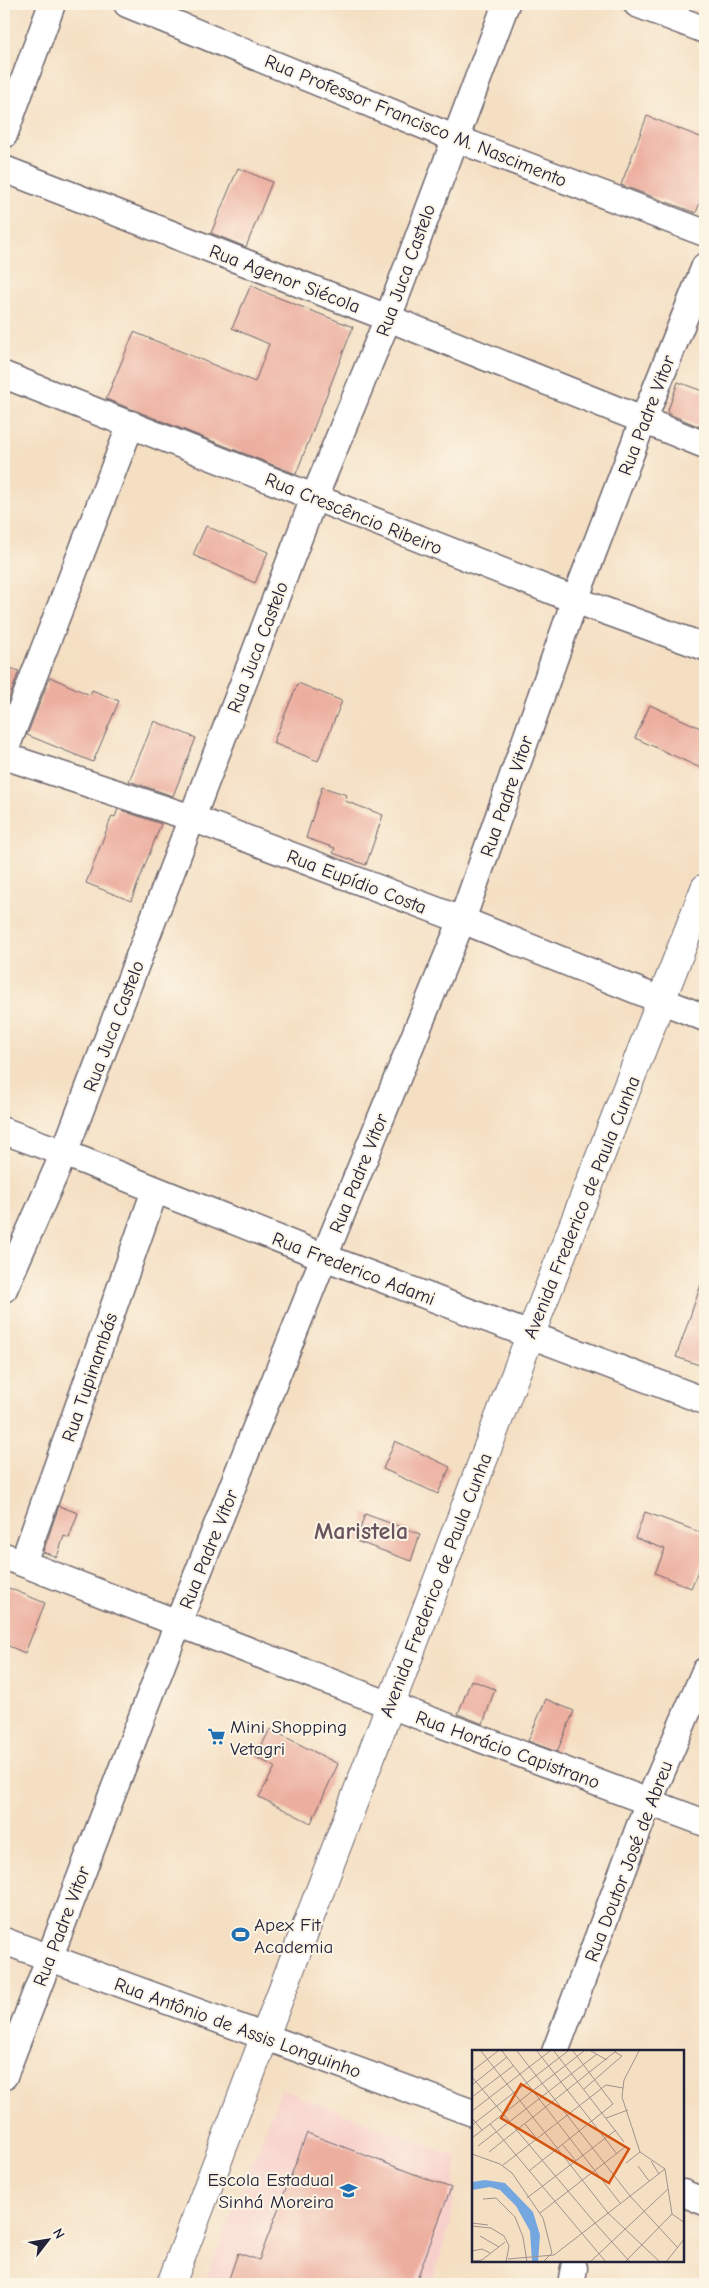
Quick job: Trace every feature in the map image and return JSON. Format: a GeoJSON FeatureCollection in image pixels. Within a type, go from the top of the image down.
{"type":"FeatureCollection","features":[{"type":"Feature","properties":{"kind":"main road","name":"Avenida Frederico de Paula Cunha"},"geometry":{"type":"LineString","coordinates":[[171,2284],[530,1336],[705,888]]}},
{"type":"Feature","properties":{"kind":"street"},"geometry":{"type":"LineString","coordinates":[[4,135],[52,4]]}},
{"type":"Feature","properties":{"kind":"street","name":"Rua Professor Francisco M. Nascimento"},"geometry":{"type":"LineString","coordinates":[[127,4],[454,138],[705,233]]}},
{"type":"Feature","properties":{"kind":"street","name":"Rua Juca Castelo"},"geometry":{"type":"LineString","coordinates":[[4,1289],[64,1153],[314,498],[388,318],[454,138],[506,4]]}},
{"type":"Feature","properties":{"kind":"street"},"geometry":{"type":"LineString","coordinates":[[637,4],[705,30]]}},
{"type":"Feature","properties":{"kind":"street","name":"Rua Agenor Siécola"},"geometry":{"type":"LineString","coordinates":[[4,169],[388,318],[705,445]]}},
{"type":"Feature","properties":{"kind":"street","name":"Rua Padre Vitor"},"geometry":{"type":"LineString","coordinates":[[4,2076],[178,1623],[324,1257],[462,920],[575,600],[643,421],[705,266]]}},
{"type":"Feature","properties":{"kind":"street","name":"Rua Crescêncio Ribeiro"},"geometry":{"type":"LineString","coordinates":[[4,375],[575,600],[705,647]]}},
{"type":"Feature","properties":{"kind":"street"},"geometry":{"type":"LineString","coordinates":[[4,754],[131,424]]}},
{"type":"Feature","properties":{"kind":"street","name":"Rua Eupídio Costa"},"geometry":{"type":"LineString","coordinates":[[4,754],[192,818],[462,920],[705,1018]]}},
{"type":"Feature","properties":{"kind":"street","name":"Rua Frederico Adami"},"geometry":{"type":"LineString","coordinates":[[4,1131],[64,1153],[324,1257],[705,1401]]}},
{"type":"Feature","properties":{"kind":"street","name":"Rua Tupinambás"},"geometry":{"type":"LineString","coordinates":[[14,1560],[155,1190]]}},
{"type":"Feature","properties":{"kind":"street","name":"Rua Horácio Capistrano"},"geometry":{"type":"LineString","coordinates":[[14,1560],[390,1705],[705,1823]]}},
{"type":"Feature","properties":{"kind":"street","name":"Rua Doutor José de Abreu"},"geometry":{"type":"LineString","coordinates":[[556,2050],[650,1801],[705,1671]]}},
{"type":"Feature","properties":{"kind":"street","name":"Rua Antônio de Assis Longuinho"},"geometry":{"type":"LineString","coordinates":[[4,1941],[48,1959],[265,2036],[472,2113]]}},
{"type":"Feature","properties":{"kind":"street"},"geometry":{"type":"LineString","coordinates":[[684,2193],[705,2202]]}},
{"type":"Feature","properties":{"kind":"shaded area","name":"Escola Estadual Sinhá Moreira"},"geometry":{"type":"Polygon","coordinates":[[[281,2089],[457,2157],[451,2222],[431,2284],[204,2284],[281,2089]]]}},
{"type":"Feature","properties":{"kind":"building"},"geometry":{"type":"Polygon","coordinates":[[[647,116],[705,139],[705,188],[696,213],[621,185],[647,116]]]}},
{"type":"Feature","properties":{"kind":"building"},"geometry":{"type":"Polygon","coordinates":[[[238,168],[272,182],[246,247],[211,233],[238,168]]]}},
{"type":"Feature","properties":{"kind":"building"},"geometry":{"type":"Polygon","coordinates":[[[251,285],[353,327],[296,474],[106,399],[134,332],[255,382],[269,344],[232,328],[251,285]]]}},
{"type":"Feature","properties":{"kind":"building"},"geometry":{"type":"Polygon","coordinates":[[[678,382],[705,392],[705,429],[667,413],[678,382]]]}},
{"type":"Feature","properties":{"kind":"building"},"geometry":{"type":"Polygon","coordinates":[[[206,526],[268,552],[255,583],[193,555],[206,526]]]}},
{"type":"Feature","properties":{"kind":"building"},"geometry":{"type":"Polygon","coordinates":[[[4,666],[19,671],[4,712],[4,666]]]}},
{"type":"Feature","properties":{"kind":"building"},"geometry":{"type":"Polygon","coordinates":[[[50,677],[90,695],[92,690],[119,701],[93,762],[27,735],[50,677]]]}},
{"type":"Feature","properties":{"kind":"building"},"geometry":{"type":"Polygon","coordinates":[[[298,683],[342,701],[318,761],[273,743],[298,683]]]}},
{"type":"Feature","properties":{"kind":"building"},"geometry":{"type":"Polygon","coordinates":[[[650,705],[705,730],[705,770],[635,738],[650,705]]]}},
{"type":"Feature","properties":{"kind":"building"},"geometry":{"type":"Polygon","coordinates":[[[154,721],[196,738],[173,796],[129,781],[154,721]]]}},
{"type":"Feature","properties":{"kind":"building"},"geometry":{"type":"Polygon","coordinates":[[[322,787],[347,795],[345,801],[383,815],[366,865],[333,853],[335,848],[306,838],[322,787]]]}},
{"type":"Feature","properties":{"kind":"building"},"geometry":{"type":"Polygon","coordinates":[[[118,809],[161,824],[131,901],[86,883],[112,816],[115,817],[118,809]]]}},
{"type":"Feature","properties":{"kind":"building"},"geometry":{"type":"Polygon","coordinates":[[[702,1282],[705,1283],[705,1367],[676,1357],[702,1282]]]}},
{"type":"Feature","properties":{"kind":"building"},"geometry":{"type":"Polygon","coordinates":[[[395,1441],[450,1467],[438,1494],[383,1469],[395,1441]]]}},
{"type":"Feature","properties":{"kind":"building"},"geometry":{"type":"Polygon","coordinates":[[[59,1506],[78,1513],[69,1538],[64,1536],[57,1557],[43,1552],[59,1506]]]}},
{"type":"Feature","properties":{"kind":"building"},"geometry":{"type":"Polygon","coordinates":[[[645,1512],[705,1534],[705,1554],[691,1588],[655,1573],[665,1549],[635,1538],[645,1512]]]}},
{"type":"Feature","properties":{"kind":"building"},"geometry":{"type":"Polygon","coordinates":[[[365,1514],[420,1534],[411,1561],[356,1541],[365,1514]]]}},
{"type":"Feature","properties":{"kind":"building"},"geometry":{"type":"Polygon","coordinates":[[[4,1586],[45,1603],[25,1653],[4,1644],[4,1586]]]}},
{"type":"Feature","properties":{"kind":"building"},"geometry":{"type":"Polygon","coordinates":[[[471,1680],[495,1689],[483,1724],[458,1714],[471,1680]]]}},
{"type":"Feature","properties":{"kind":"building"},"geometry":{"type":"Polygon","coordinates":[[[546,1699],[574,1711],[557,1752],[528,1741],[546,1699]]]}},
{"type":"Feature","properties":{"kind":"building"},"geometry":{"type":"Polygon","coordinates":[[[270,1729],[338,1764],[311,1823],[259,1797],[275,1767],[256,1757],[270,1729]]]}},
{"type":"Feature","properties":{"kind":"building","name":"Escola Estadual Sinhá Moreira"},"geometry":{"type":"Polygon","coordinates":[[[307,2133],[451,2188],[415,2284],[227,2284],[238,2253],[259,2260],[307,2133]]]}},
{"type":"Feature","properties":{"kind":"place","name":"Mini Shopping Vetagri"},"geometry":{"type":"Point","coordinates":[216,1737]}},
{"type":"Feature","properties":{"kind":"place","name":"Apex Fit Academia"},"geometry":{"type":"Point","coordinates":[240,1935]}},
{"type":"Feature","properties":{"kind":"place","name":"Escola Estadual Sinhá Moreira"},"geometry":{"type":"Point","coordinates":[348,2190]}},
{"type":"Feature","properties":{"kind":"district","name":"Maristela"},"geometry":{"type":"Point","coordinates":[361,1531]}}]}
